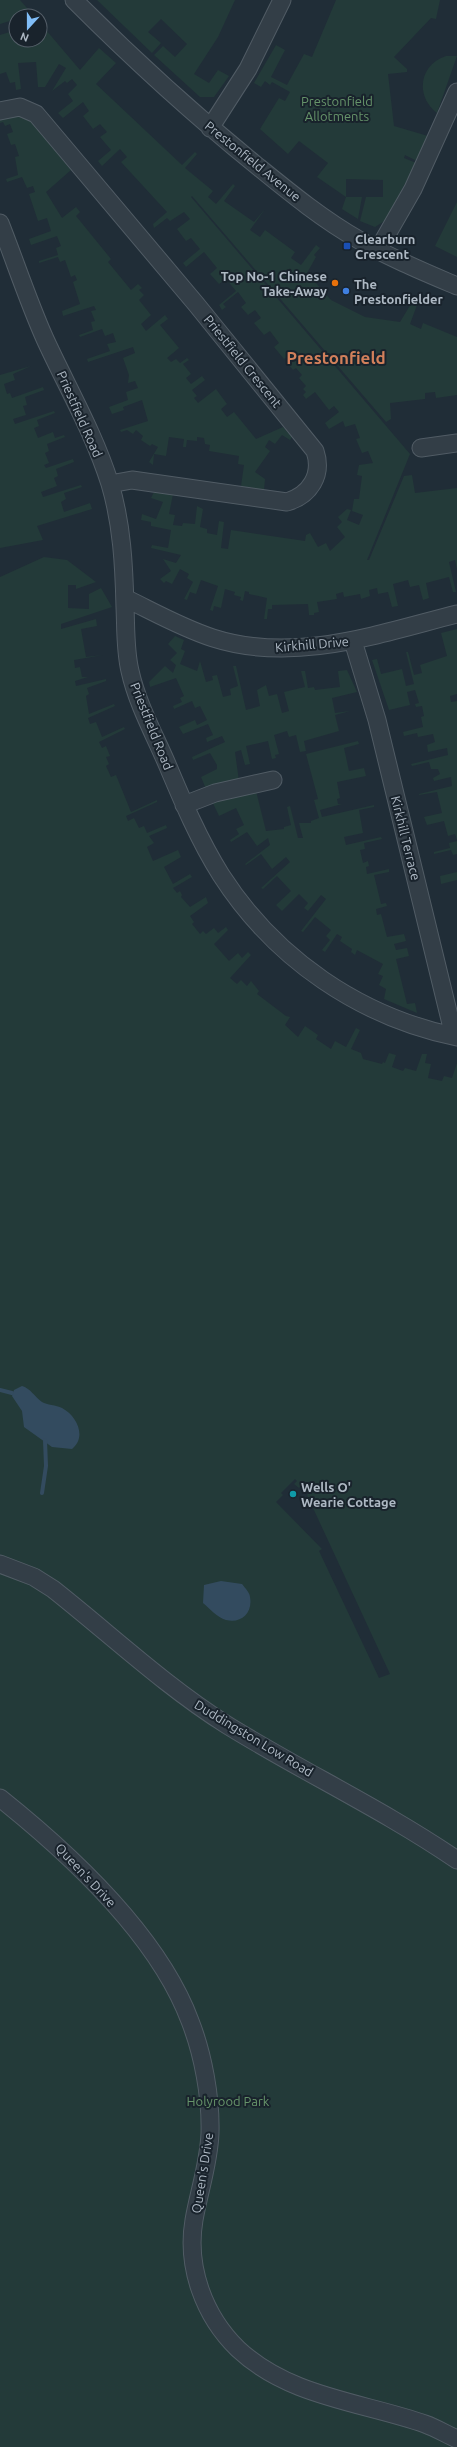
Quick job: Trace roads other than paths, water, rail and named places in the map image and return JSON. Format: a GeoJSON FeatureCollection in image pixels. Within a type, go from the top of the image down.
{"type":"FeatureCollection","features":[{"type":"Feature","properties":{"kind":"street","name":"Prestonfield Avenue"},"geometry":{"type":"LineString","coordinates":[[74,0],[126,52],[210,128],[304,202],[342,229],[378,250],[457,286]]}},
{"type":"Feature","properties":{"kind":"street"},"geometry":{"type":"LineString","coordinates":[[210,128],[248,69],[282,0]]}},
{"type":"Feature","properties":{"kind":"street"},"geometry":{"type":"LineString","coordinates":[[378,250],[413,189],[457,92]]}},
{"type":"Feature","properties":{"kind":"street","name":"Priestfield Crescent"},"geometry":{"type":"LineString","coordinates":[[0,111],[20,107],[36,114],[196,304],[315,450],[318,464],[316,475],[309,488],[298,497],[287,502],[132,480],[110,484]]}},
{"type":"Feature","properties":{"kind":"street","name":"Priestfield Road"},"geometry":{"type":"LineString","coordinates":[[0,222],[35,315],[92,436],[110,484],[122,545],[130,672],[136,691],[184,805],[221,875],[253,918],[283,949],[318,978],[357,1001],[404,1022],[455,1037]]}},
{"type":"Feature","properties":{"kind":"street"},"geometry":{"type":"LineString","coordinates":[[421,448],[457,444]]}},
{"type":"Feature","properties":{"kind":"street","name":"Kirkhill Drive"},"geometry":{"type":"LineString","coordinates":[[125,598],[197,632],[240,645],[295,649],[353,641],[457,614]]}},
{"type":"Feature","properties":{"kind":"street","name":"Kirkhill Terrace"},"geometry":{"type":"LineString","coordinates":[[353,641],[377,720],[455,1037]]}},
{"type":"Feature","properties":{"kind":"street"},"geometry":{"type":"LineString","coordinates":[[184,805],[215,793],[273,780]]}},
{"type":"Feature","properties":{"kind":"street","name":"Duddingston Low Road"},"geometry":{"type":"LineString","coordinates":[[0,1564],[34,1577],[53,1589],[185,1696],[226,1724],[338,1788],[457,1860]]}},
{"type":"Feature","properties":{"kind":"street","name":"Queen's Drive"},"geometry":{"type":"LineString","coordinates":[[0,1798],[57,1844],[108,1897],[160,1964],[190,2021],[203,2072],[210,2134],[204,2179],[194,2221],[194,2267],[208,2310],[222,2330],[238,2349],[282,2379],[313,2392],[426,2425],[457,2439]]}},
{"type":"Feature","properties":{"kind":"water"},"geometry":{"type":"Polygon","coordinates":[[[22,1386],[42,1402],[62,1408],[76,1421],[79,1439],[72,1449],[52,1447],[24,1427],[22,1411],[12,1396],[14,1390],[22,1386]]]}},
{"type":"Feature","properties":{"kind":"water"},"geometry":{"type":"Polygon","coordinates":[[[221,1581],[242,1584],[250,1595],[250,1608],[241,1619],[231,1621],[223,1619],[203,1603],[204,1585],[221,1581]]]}},
{"type":"Feature","properties":{"kind":"waterway"},"geometry":{"type":"LineString","coordinates":[[0,1390],[12,1393]]}},
{"type":"Feature","properties":{"kind":"waterway"},"geometry":{"type":"LineString","coordinates":[[42,1493],[46,1466],[45,1440]]}},
{"type":"Feature","properties":{"kind":"place","name":"Clearburn Crescent"},"geometry":{"type":"Point","coordinates":[347,246]}},
{"type":"Feature","properties":{"kind":"place","name":"Top No-1 Chinese Take-Away"},"geometry":{"type":"Point","coordinates":[335,283]}},
{"type":"Feature","properties":{"kind":"place","name":"The Prestonfielder"},"geometry":{"type":"Point","coordinates":[346,291]}},
{"type":"Feature","properties":{"kind":"place","name":"Wells O' Wearie Cottage"},"geometry":{"type":"Point","coordinates":[293,1494]}},
{"type":"Feature","properties":{"kind":"district","name":"Prestonfield"},"geometry":{"type":"Point","coordinates":[336,358]}},
{"type":"Feature","properties":{"kind":"park label","name":"Prestonfield Allotments"},"geometry":{"type":"Point","coordinates":[337,108]}},
{"type":"Feature","properties":{"kind":"park label","name":"Holyrood Park"},"geometry":{"type":"Point","coordinates":[228,2101]}}]}
